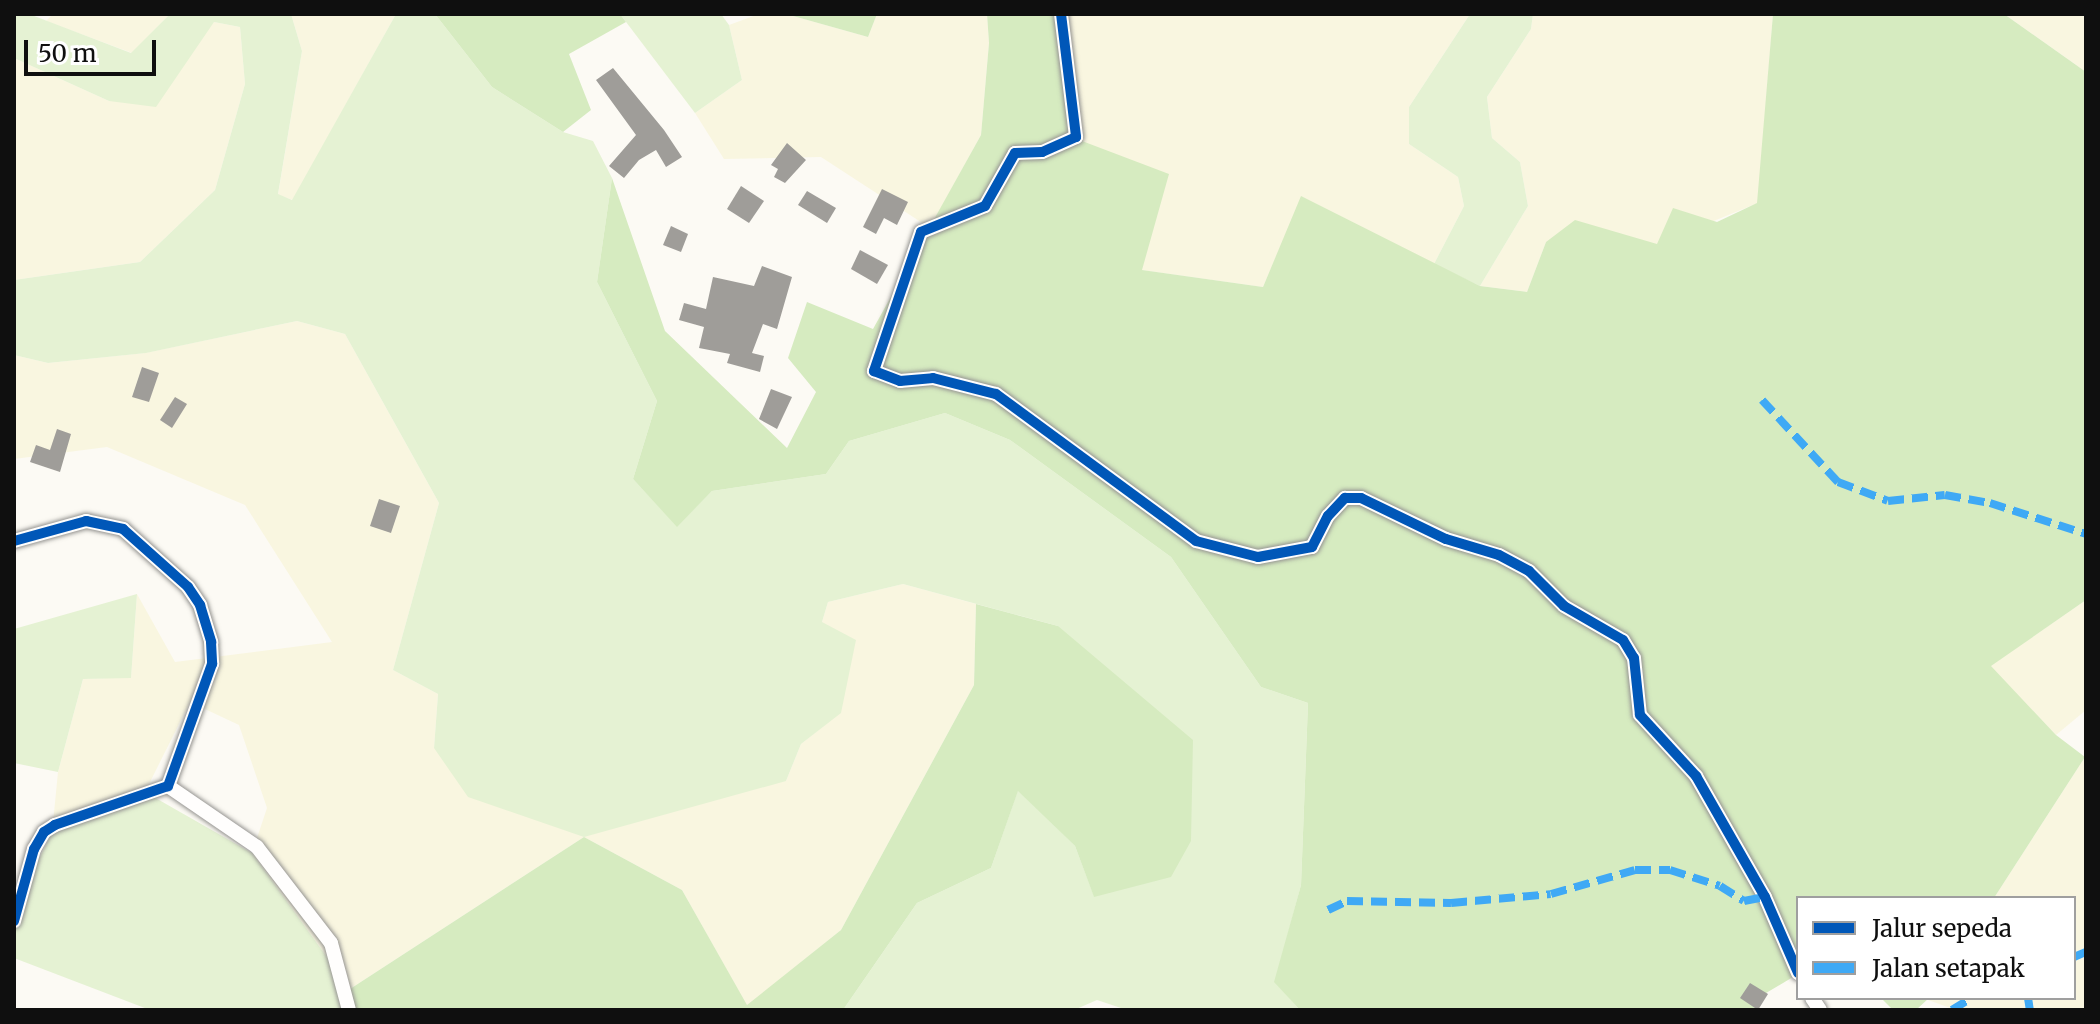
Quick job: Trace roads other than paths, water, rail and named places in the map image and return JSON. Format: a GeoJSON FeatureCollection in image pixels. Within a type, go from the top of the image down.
{"type":"FeatureCollection","features":[{"type":"Feature","properties":{"kind":"street"},"geometry":{"type":"LineString","coordinates":[[1061,14],[1076,137],[1042,152],[1015,153],[985,206],[921,232],[874,371],[900,381],[933,378],[996,394],[1196,541],[1258,557],[1312,547],[1328,516],[1345,498],[1361,498],[1446,539],[1499,555],[1529,571],[1564,606],[1623,640],[1634,658],[1640,715],[1696,776],[1765,897],[1796,968]]}},
{"type":"Feature","properties":{"kind":"street"},"geometry":{"type":"LineString","coordinates":[[14,541],[86,521],[123,529],[173,570],[194,596],[211,642],[212,664],[168,786]]}},
{"type":"Feature","properties":{"kind":"street"},"geometry":{"type":"LineString","coordinates":[[14,921],[34,849],[44,832],[55,825],[168,786]]}},
{"type":"Feature","properties":{"kind":"street"},"geometry":{"type":"LineString","coordinates":[[168,786],[257,847],[331,943],[349,1010]]}}]}
